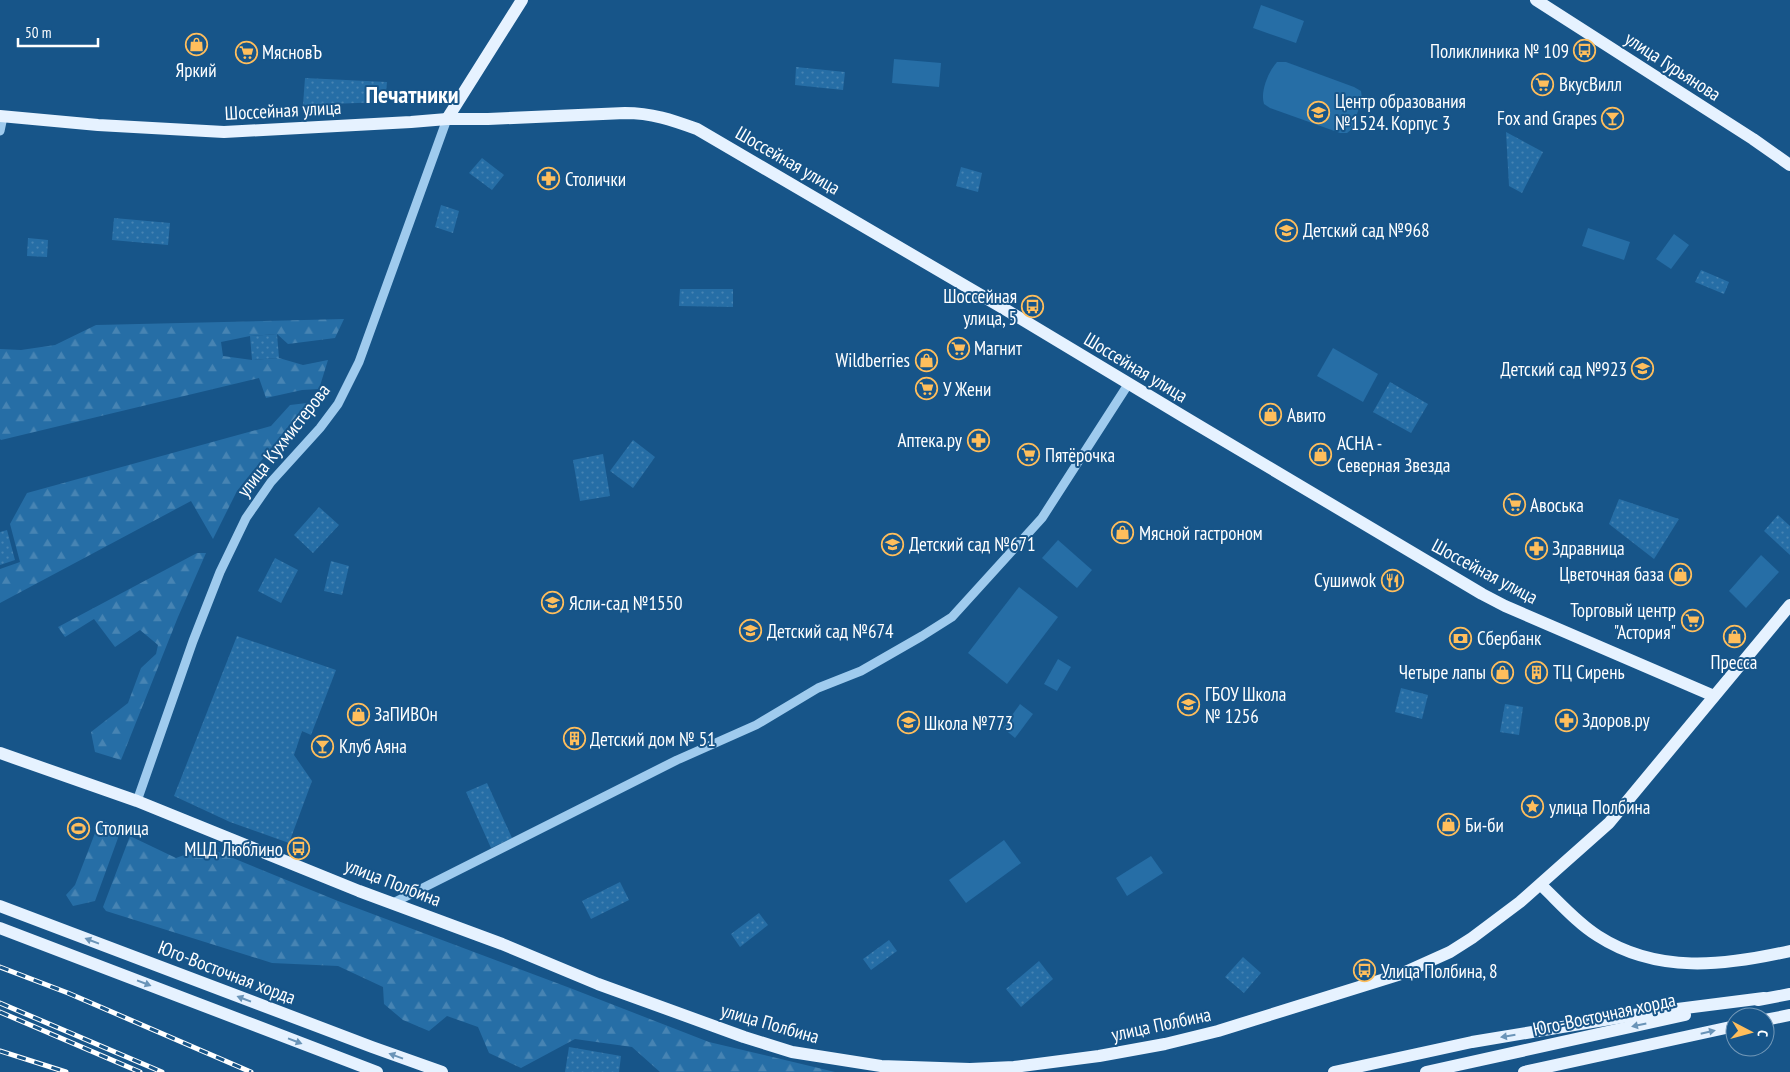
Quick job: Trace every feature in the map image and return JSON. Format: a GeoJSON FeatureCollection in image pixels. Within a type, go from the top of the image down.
{"type":"FeatureCollection","features":[{"type":"Feature","properties":{"kind":"main road","name":"улица Кухмистерова"},"geometry":{"type":"LineString","coordinates":[[447,119],[522,0]]}},
{"type":"Feature","properties":{"kind":"main road","name":"улица Гурьянова"},"geometry":{"type":"LineString","coordinates":[[1536,0],[1790,164]]}},
{"type":"Feature","properties":{"kind":"main road","name":"Шоссейная улица"},"geometry":{"type":"LineString","coordinates":[[1,116],[98,125],[224,132],[447,119],[646,113],[669,119],[697,129],[1003,308],[1482,594],[1505,606],[1714,696]]}},
{"type":"Feature","properties":{"kind":"main road"},"geometry":{"type":"LineString","coordinates":[[1790,605],[1610,823],[1541,885],[1568,912],[1596,935],[1622,950],[1659,961],[1703,964],[1762,957],[1790,951]]}},
{"type":"Feature","properties":{"kind":"main road","name":"улица Полбина"},"geometry":{"type":"LineString","coordinates":[[0,753],[137,801],[393,903],[502,944],[598,984],[744,1037],[792,1052],[881,1066],[970,1069],[1014,1067],[1090,1057],[1165,1044],[1218,1031],[1286,1011],[1426,964],[1465,943],[1541,885]]}},
{"type":"Feature","properties":{"kind":"main road","name":"Юго-Восточная хорда"},"geometry":{"type":"LineString","coordinates":[[0,906],[442,1072]]}},
{"type":"Feature","properties":{"kind":"main road"},"geometry":{"type":"LineString","coordinates":[[0,928],[377,1072]]}},
{"type":"Feature","properties":{"kind":"main road","name":"Юго-Восточная хорда"},"geometry":{"type":"LineString","coordinates":[[1426,1072],[1764,998],[1790,994]]}},
{"type":"Feature","properties":{"kind":"main road"},"geometry":{"type":"LineString","coordinates":[[1334,1072],[1472,1042],[1646,1013],[1764,998]]}},
{"type":"Feature","properties":{"kind":"main road"},"geometry":{"type":"LineString","coordinates":[[1775,1018],[1790,1015]]}},
{"type":"Feature","properties":{"kind":"main road"},"geometry":{"type":"LineString","coordinates":[[1524,1072],[1725,1028]]}},
{"type":"Feature","properties":{"kind":"main road"},"geometry":{"type":"LineString","coordinates":[[1561,1072],[1631,1050]]}},
{"type":"Feature","properties":{"kind":"street"},"geometry":{"type":"LineString","coordinates":[[0,131],[1,116]]}},
{"type":"Feature","properties":{"kind":"street","name":"улица Кухмистерова"},"geometry":{"type":"LineString","coordinates":[[137,801],[220,572],[246,518],[271,482],[320,428],[338,404],[359,362],[447,119]]}},
{"type":"Feature","properties":{"kind":"street"},"geometry":{"type":"LineString","coordinates":[[393,903],[668,765],[756,725],[818,688],[861,671],[952,617],[1042,518],[1129,383]]}},
{"type":"Feature","properties":{"kind":"green space"},"geometry":{"type":"Polygon","coordinates":[[[1261,5],[1304,21],[1296,43],[1253,28],[1261,5]]]}},
{"type":"Feature","properties":{"kind":"green space"},"geometry":{"type":"Polygon","coordinates":[[[894,59],[941,63],[939,87],[892,83],[894,59]]]}},
{"type":"Feature","properties":{"kind":"green space"},"geometry":{"type":"Polygon","coordinates":[[[1277,62],[1286,62],[1361,91],[1362,99],[1352,129],[1347,133],[1340,133],[1270,108],[1264,104],[1263,94],[1266,82],[1277,62]]]}},
{"type":"Feature","properties":{"kind":"green space"},"geometry":{"type":"Polygon","coordinates":[[[796,67],[845,72],[843,90],[795,85],[796,67]]]}},
{"type":"Feature","properties":{"kind":"green space"},"geometry":{"type":"Polygon","coordinates":[[[305,78],[387,82],[385,102],[303,105],[305,78]]]}},
{"type":"Feature","properties":{"kind":"green space"},"geometry":{"type":"Polygon","coordinates":[[[1506,132],[1543,152],[1522,193],[1509,186],[1506,132]]]}},
{"type":"Feature","properties":{"kind":"green space"},"geometry":{"type":"Polygon","coordinates":[[[482,158],[504,175],[492,190],[469,173],[482,158]]]}},
{"type":"Feature","properties":{"kind":"green space"},"geometry":{"type":"Polygon","coordinates":[[[961,167],[982,173],[978,192],[956,186],[961,167]]]}},
{"type":"Feature","properties":{"kind":"green space"},"geometry":{"type":"Polygon","coordinates":[[[441,205],[459,211],[453,233],[435,227],[441,205]]]}},
{"type":"Feature","properties":{"kind":"green space"},"geometry":{"type":"Polygon","coordinates":[[[114,218],[170,223],[168,245],[112,240],[114,218]]]}},
{"type":"Feature","properties":{"kind":"green space"},"geometry":{"type":"Polygon","coordinates":[[[1588,228],[1630,242],[1624,260],[1582,246],[1588,228]]]}},
{"type":"Feature","properties":{"kind":"green space"},"geometry":{"type":"Polygon","coordinates":[[[1674,234],[1689,245],[1671,269],[1656,259],[1674,234]]]}},
{"type":"Feature","properties":{"kind":"green space"},"geometry":{"type":"Polygon","coordinates":[[[28,238],[48,240],[47,257],[27,256],[28,238]]]}},
{"type":"Feature","properties":{"kind":"green space"},"geometry":{"type":"Polygon","coordinates":[[[1701,270],[1729,282],[1724,294],[1695,282],[1701,270]]]}},
{"type":"Feature","properties":{"kind":"green space"},"geometry":{"type":"Polygon","coordinates":[[[680,289],[733,289],[733,307],[679,306],[680,289]]]}},
{"type":"Feature","properties":{"kind":"green space"},"geometry":{"type":"Polygon","coordinates":[[[344,319],[335,338],[288,344],[277,334],[250,336],[221,342],[223,356],[252,360],[279,358],[303,365],[328,360],[319,389],[302,390],[266,398],[259,378],[0,439],[0,349],[21,350],[55,345],[96,325],[344,319]]]}},
{"type":"Feature","properties":{"kind":"green space"},"geometry":{"type":"Polygon","coordinates":[[[277,334],[279,358],[252,360],[250,336],[277,334]]]}},
{"type":"Feature","properties":{"kind":"green space"},"geometry":{"type":"Polygon","coordinates":[[[1333,348],[1378,374],[1363,402],[1317,376],[1333,348]]]}},
{"type":"Feature","properties":{"kind":"green space"},"geometry":{"type":"Polygon","coordinates":[[[1390,382],[1428,404],[1411,433],[1373,412],[1390,382]]]}},
{"type":"Feature","properties":{"kind":"green space"},"geometry":{"type":"Polygon","coordinates":[[[307,403],[237,491],[213,539],[191,501],[0,603],[0,569],[20,562],[10,524],[27,493],[271,426],[290,405],[307,403]]]}},
{"type":"Feature","properties":{"kind":"green space"},"geometry":{"type":"Polygon","coordinates":[[[633,440],[655,457],[633,488],[610,471],[633,440]]]}},
{"type":"Feature","properties":{"kind":"green space"},"geometry":{"type":"Polygon","coordinates":[[[603,454],[610,496],[580,501],[573,460],[603,454]]]}},
{"type":"Feature","properties":{"kind":"green space"},"geometry":{"type":"Polygon","coordinates":[[[1619,499],[1679,519],[1654,559],[1609,524],[1619,499]]]}},
{"type":"Feature","properties":{"kind":"green space"},"geometry":{"type":"Polygon","coordinates":[[[319,507],[339,525],[313,553],[294,535],[319,507]]]}},
{"type":"Feature","properties":{"kind":"green space"},"geometry":{"type":"Polygon","coordinates":[[[1778,515],[1790,526],[1790,555],[1764,531],[1778,515]]]}},
{"type":"Feature","properties":{"kind":"green space"},"geometry":{"type":"Polygon","coordinates":[[[7,530],[15,560],[0,565],[0,532],[7,530]]]}},
{"type":"Feature","properties":{"kind":"green space"},"geometry":{"type":"Polygon","coordinates":[[[1058,540],[1092,570],[1077,588],[1042,558],[1058,540]]]}},
{"type":"Feature","properties":{"kind":"green space"},"geometry":{"type":"Polygon","coordinates":[[[197,553],[206,553],[178,617],[121,760],[95,752],[91,732],[128,703],[141,668],[156,654],[158,645],[140,630],[115,647],[94,619],[65,637],[58,627],[197,553]]]}},
{"type":"Feature","properties":{"kind":"green space"},"geometry":{"type":"Polygon","coordinates":[[[1761,555],[1779,572],[1746,608],[1729,591],[1761,555]]]}},
{"type":"Feature","properties":{"kind":"green space"},"geometry":{"type":"Polygon","coordinates":[[[275,558],[298,570],[281,603],[258,591],[275,558]]]}},
{"type":"Feature","properties":{"kind":"green space"},"geometry":{"type":"Polygon","coordinates":[[[331,561],[349,566],[342,595],[324,591],[331,561]]]}},
{"type":"Feature","properties":{"kind":"green space"},"geometry":{"type":"Polygon","coordinates":[[[1019,587],[1058,617],[1007,684],[968,653],[1019,587]]]}},
{"type":"Feature","properties":{"kind":"green space"},"geometry":{"type":"Polygon","coordinates":[[[237,636],[336,670],[311,735],[302,731],[294,755],[312,781],[289,843],[230,822],[174,796],[237,636]]]}},
{"type":"Feature","properties":{"kind":"green space"},"geometry":{"type":"Polygon","coordinates":[[[1058,659],[1071,667],[1057,691],[1044,684],[1058,659]]]}},
{"type":"Feature","properties":{"kind":"green space"},"geometry":{"type":"Polygon","coordinates":[[[1401,688],[1428,695],[1422,719],[1395,712],[1401,688]]]}},
{"type":"Feature","properties":{"kind":"green space"},"geometry":{"type":"Polygon","coordinates":[[[1020,704],[1033,714],[1015,738],[1003,728],[1020,704]]]}},
{"type":"Feature","properties":{"kind":"green space"},"geometry":{"type":"Polygon","coordinates":[[[1505,704],[1523,707],[1519,735],[1500,732],[1505,704]]]}},
{"type":"Feature","properties":{"kind":"green space"},"geometry":{"type":"Polygon","coordinates":[[[487,783],[512,838],[491,848],[466,792],[487,783]]]}},
{"type":"Feature","properties":{"kind":"green space"},"geometry":{"type":"Polygon","coordinates":[[[100,820],[113,825],[118,838],[95,901],[73,906],[66,895],[75,885],[100,820]]]}},
{"type":"Feature","properties":{"kind":"green space"},"geometry":{"type":"Polygon","coordinates":[[[130,836],[176,858],[206,847],[338,901],[709,1042],[835,1072],[660,1072],[632,1047],[575,1039],[521,1068],[489,1053],[478,1027],[447,1016],[429,1031],[403,1020],[384,1004],[383,987],[338,966],[272,963],[106,911],[103,907],[130,836]]]}},
{"type":"Feature","properties":{"kind":"green space"},"geometry":{"type":"Polygon","coordinates":[[[1004,840],[1021,863],[966,903],[949,880],[1004,840]]]}},
{"type":"Feature","properties":{"kind":"green space"},"geometry":{"type":"Polygon","coordinates":[[[1151,856],[1163,873],[1127,896],[1116,878],[1151,856]]]}},
{"type":"Feature","properties":{"kind":"green space"},"geometry":{"type":"Polygon","coordinates":[[[620,882],[629,900],[591,919],[582,901],[620,882]]]}},
{"type":"Feature","properties":{"kind":"green space"},"geometry":{"type":"Polygon","coordinates":[[[759,913],[768,925],[740,947],[731,934],[759,913]]]}},
{"type":"Feature","properties":{"kind":"green space"},"geometry":{"type":"Polygon","coordinates":[[[889,940],[897,951],[871,970],[863,959],[889,940]]]}},
{"type":"Feature","properties":{"kind":"green space"},"geometry":{"type":"Polygon","coordinates":[[[1243,957],[1261,973],[1244,993],[1225,977],[1243,957]]]}},
{"type":"Feature","properties":{"kind":"green space"},"geometry":{"type":"Polygon","coordinates":[[[1039,961],[1053,979],[1021,1007],[1006,989],[1039,961]]]}},
{"type":"Feature","properties":{"kind":"green space"},"geometry":{"type":"Polygon","coordinates":[[[569,1047],[621,1056],[619,1072],[565,1072],[569,1047]]]}},
{"type":"Feature","properties":{"kind":"railway"},"geometry":{"type":"LineString","coordinates":[[0,967],[68,993],[251,1072]]}},
{"type":"Feature","properties":{"kind":"railway"},"geometry":{"type":"LineString","coordinates":[[0,1003],[162,1072]]}},
{"type":"Feature","properties":{"kind":"railway"},"geometry":{"type":"LineString","coordinates":[[0,1012],[140,1072]]}},
{"type":"Feature","properties":{"kind":"railway"},"geometry":{"type":"LineString","coordinates":[[0,1051],[66,1072]]}},
{"type":"Feature","properties":{"kind":"place","name":"Яркий"},"geometry":{"type":"Point","coordinates":[196,44]}},
{"type":"Feature","properties":{"kind":"place","name":"Поликлиника № 109"},"geometry":{"type":"Point","coordinates":[1585,51]}},
{"type":"Feature","properties":{"kind":"place","name":"МясновЪ"},"geometry":{"type":"Point","coordinates":[246,52]}},
{"type":"Feature","properties":{"kind":"place","name":"ВкусВилл"},"geometry":{"type":"Point","coordinates":[1543,84]}},
{"type":"Feature","properties":{"kind":"place","name":"Центр образования №1524. Корпус 3"},"geometry":{"type":"Point","coordinates":[1319,112]}},
{"type":"Feature","properties":{"kind":"place","name":"Fox and Grapes"},"geometry":{"type":"Point","coordinates":[1613,118]}},
{"type":"Feature","properties":{"kind":"place","name":"Столички"},"geometry":{"type":"Point","coordinates":[549,179]}},
{"type":"Feature","properties":{"kind":"place","name":"Детский сад №968"},"geometry":{"type":"Point","coordinates":[1287,230]}},
{"type":"Feature","properties":{"kind":"place","name":"Шоссейная улица, 5"},"geometry":{"type":"Point","coordinates":[1033,307]}},
{"type":"Feature","properties":{"kind":"place","name":"Магнит"},"geometry":{"type":"Point","coordinates":[958,348]}},
{"type":"Feature","properties":{"kind":"place","name":"Wildberries"},"geometry":{"type":"Point","coordinates":[926,360]}},
{"type":"Feature","properties":{"kind":"place","name":"Детский сад №923"},"geometry":{"type":"Point","coordinates":[1643,369]}},
{"type":"Feature","properties":{"kind":"place","name":"У Жени"},"geometry":{"type":"Point","coordinates":[927,389]}},
{"type":"Feature","properties":{"kind":"place","name":"Авито"},"geometry":{"type":"Point","coordinates":[1271,415]}},
{"type":"Feature","properties":{"kind":"place","name":"Аптека.ру"},"geometry":{"type":"Point","coordinates":[978,440]}},
{"type":"Feature","properties":{"kind":"place","name":"АСНА - Северная Звезда"},"geometry":{"type":"Point","coordinates":[1321,454]}},
{"type":"Feature","properties":{"kind":"place","name":"Пятёрочка"},"geometry":{"type":"Point","coordinates":[1029,455]}},
{"type":"Feature","properties":{"kind":"place","name":"Авоська"},"geometry":{"type":"Point","coordinates":[1514,505]}},
{"type":"Feature","properties":{"kind":"place","name":"Мясной гастроном"},"geometry":{"type":"Point","coordinates":[1123,533]}},
{"type":"Feature","properties":{"kind":"place","name":"Детский сад №671"},"geometry":{"type":"Point","coordinates":[893,544]}},
{"type":"Feature","properties":{"kind":"place","name":"Здравница"},"geometry":{"type":"Point","coordinates":[1536,548]}},
{"type":"Feature","properties":{"kind":"place","name":"Цветочная база"},"geometry":{"type":"Point","coordinates":[1680,574]}},
{"type":"Feature","properties":{"kind":"place","name":"Сушиwok"},"geometry":{"type":"Point","coordinates":[1392,580]}},
{"type":"Feature","properties":{"kind":"place","name":"Ясли-сад №1550"},"geometry":{"type":"Point","coordinates":[553,603]}},
{"type":"Feature","properties":{"kind":"place","name":"Торговый центр \"Астория\""},"geometry":{"type":"Point","coordinates":[1692,621]}},
{"type":"Feature","properties":{"kind":"place","name":"Детский сад №674"},"geometry":{"type":"Point","coordinates":[751,631]}},
{"type":"Feature","properties":{"kind":"place","name":"Пресса"},"geometry":{"type":"Point","coordinates":[1734,636]}},
{"type":"Feature","properties":{"kind":"place","name":"Сбербанк"},"geometry":{"type":"Point","coordinates":[1461,638]}},
{"type":"Feature","properties":{"kind":"place","name":"Четыре лапы"},"geometry":{"type":"Point","coordinates":[1502,672]}},
{"type":"Feature","properties":{"kind":"place","name":"ТЦ Сирень"},"geometry":{"type":"Point","coordinates":[1537,672]}},
{"type":"Feature","properties":{"kind":"place","name":"ГБОУ Школа № 1256"},"geometry":{"type":"Point","coordinates":[1189,705]}},
{"type":"Feature","properties":{"kind":"place","name":"ЗаПИВОн"},"geometry":{"type":"Point","coordinates":[358,714]}},
{"type":"Feature","properties":{"kind":"place","name":"Здоров.ру"},"geometry":{"type":"Point","coordinates":[1566,720]}},
{"type":"Feature","properties":{"kind":"place","name":"Школа №773"},"geometry":{"type":"Point","coordinates":[908,723]}},
{"type":"Feature","properties":{"kind":"place","name":"Детский дом № 51"},"geometry":{"type":"Point","coordinates":[574,739]}},
{"type":"Feature","properties":{"kind":"place","name":"Клуб Аяна"},"geometry":{"type":"Point","coordinates":[323,746]}},
{"type":"Feature","properties":{"kind":"place","name":"улица Полбина"},"geometry":{"type":"Point","coordinates":[1533,807]}},
{"type":"Feature","properties":{"kind":"place","name":"Би-би"},"geometry":{"type":"Point","coordinates":[1449,825]}},
{"type":"Feature","properties":{"kind":"place","name":"Столица"},"geometry":{"type":"Point","coordinates":[79,828]}},
{"type":"Feature","properties":{"kind":"place","name":"МЦД Люблино"},"geometry":{"type":"Point","coordinates":[299,849]}},
{"type":"Feature","properties":{"kind":"place","name":"Улица Полбина, 8"},"geometry":{"type":"Point","coordinates":[1365,971]}},
{"type":"Feature","properties":{"kind":"district","name":"Печатники"},"geometry":{"type":"Point","coordinates":[412,94]}}]}
